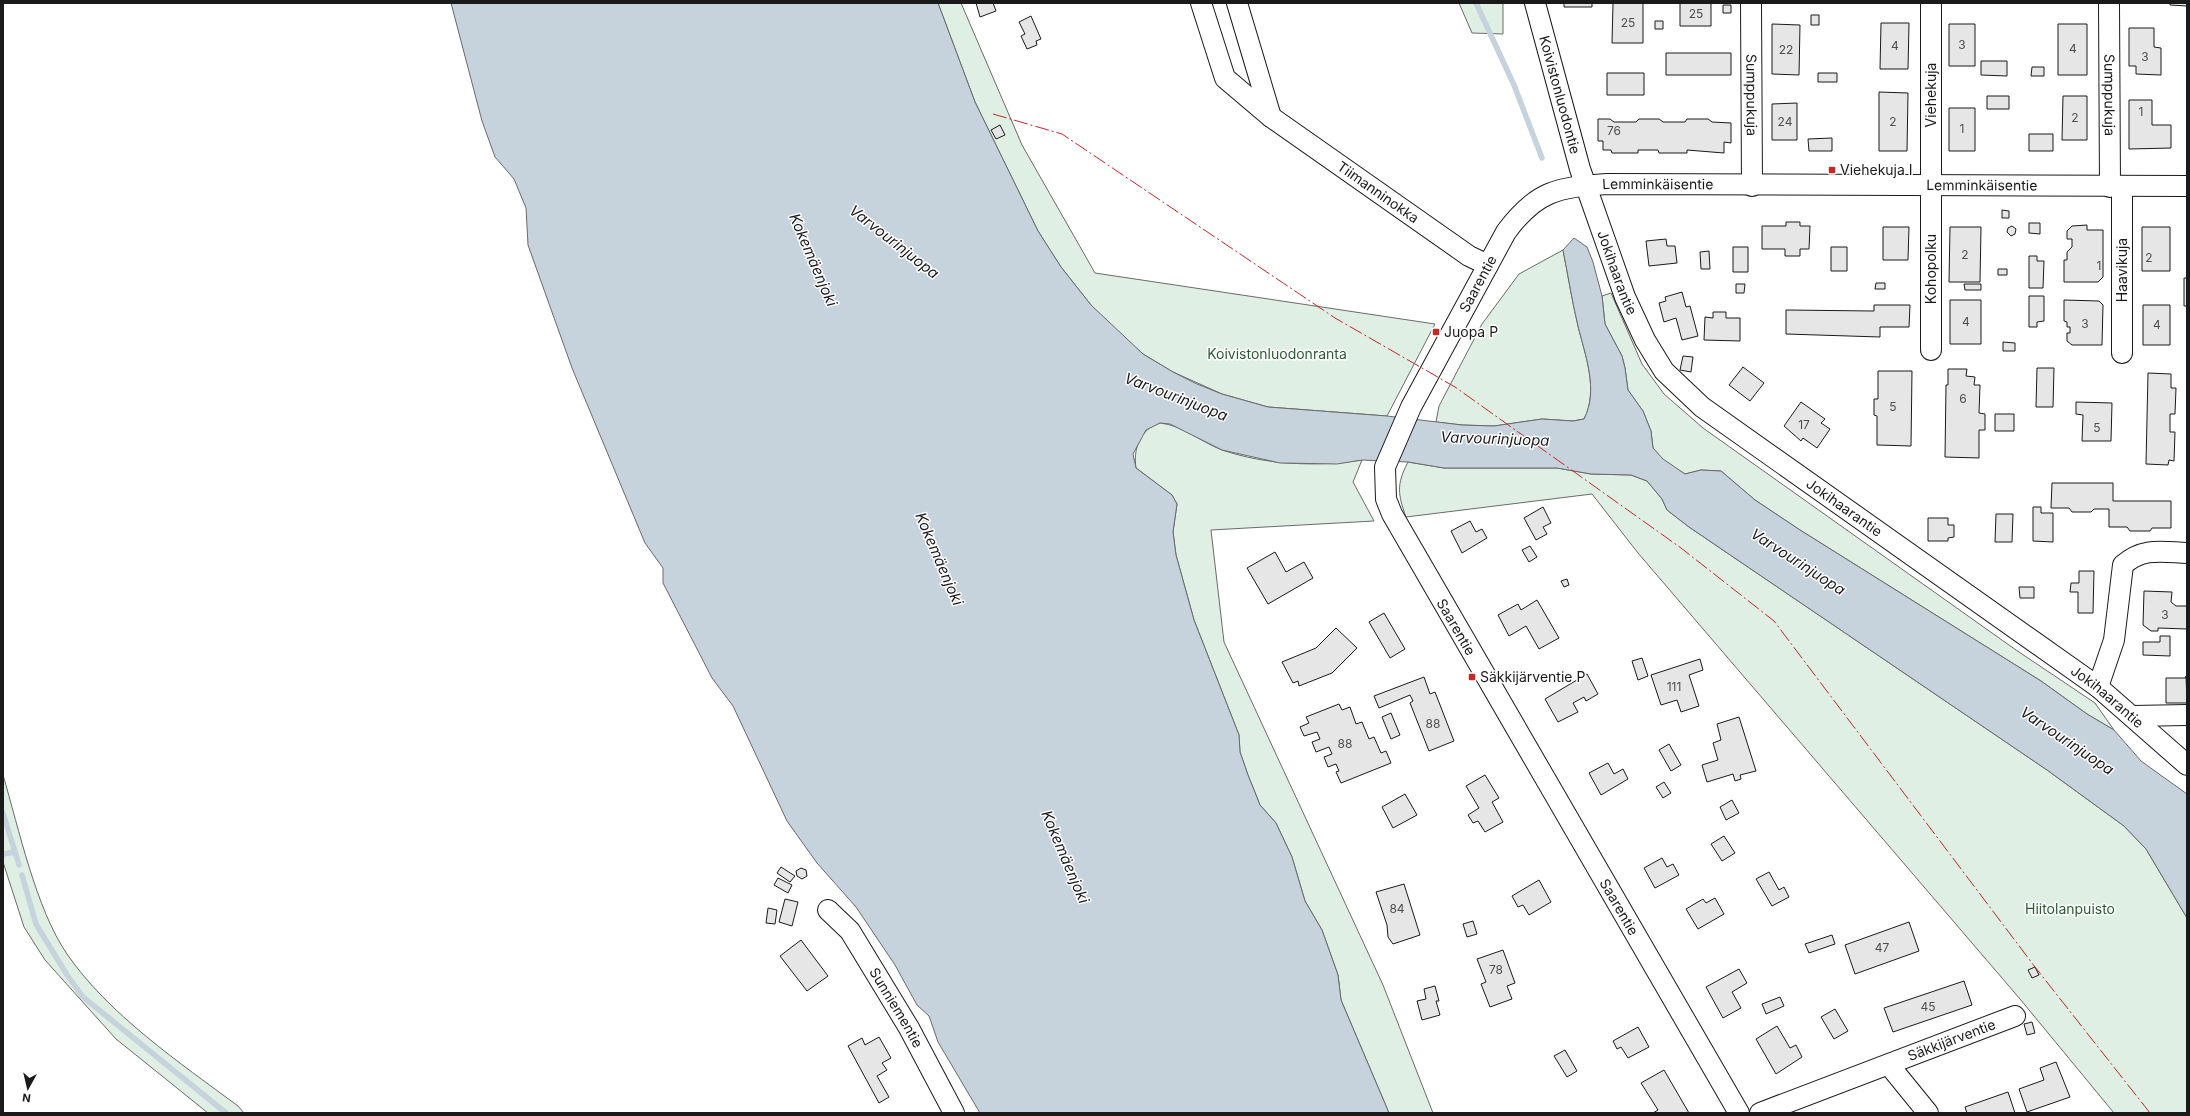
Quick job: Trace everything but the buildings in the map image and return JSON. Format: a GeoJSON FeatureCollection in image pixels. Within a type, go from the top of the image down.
{"type":"FeatureCollection","features":[{"type":"Feature","properties":{"kind":"street","name":"Tiimanninokka"},"geometry":{"type":"LineString","coordinates":[[1201,3],[1225,78],[1271,117],[1469,256],[1488,265]]}},
{"type":"Feature","properties":{"kind":"street"},"geometry":{"type":"LineString","coordinates":[[1237,3],[1271,117]]}},
{"type":"Feature","properties":{"kind":"street","name":"Koivistonluodontie"},"geometry":{"type":"LineString","coordinates":[[1534,3],[1585,186]]}},
{"type":"Feature","properties":{"kind":"street","name":"Sumppukuja"},"geometry":{"type":"LineString","coordinates":[[1752,3],[1752,186]]}},
{"type":"Feature","properties":{"kind":"street","name":"Viehekuja"},"geometry":{"type":"LineString","coordinates":[[1931,3],[1931,187]]}},
{"type":"Feature","properties":{"kind":"street","name":"Sumppukuja"},"geometry":{"type":"LineString","coordinates":[[2110,3],[2116,187]]}},
{"type":"Feature","properties":{"kind":"street","name":"Lemminkäisentie"},"geometry":{"type":"LineString","coordinates":[[1585,186],[2187,186]]}},
{"type":"Feature","properties":{"kind":"street","name":"Saarentie"},"geometry":{"type":"LineString","coordinates":[[1585,186],[1560,189],[1537,198],[1518,215],[1506,232],[1411,407],[1385,467],[1386,499],[1400,529],[1739,1113]]}},
{"type":"Feature","properties":{"kind":"street","name":"Jokihaarantie"},"geometry":{"type":"LineString","coordinates":[[1585,186],[1625,297],[1645,340],[1664,371],[1682,389],[1702,407],[2098,687],[2133,716],[2187,765]]}},
{"type":"Feature","properties":{"kind":"street","name":"Kohopolku"},"geometry":{"type":"LineString","coordinates":[[1931,187],[1931,350]]}},
{"type":"Feature","properties":{"kind":"street","name":"Haavikuja"},"geometry":{"type":"LineString","coordinates":[[2116,187],[2122,353]]}},
{"type":"Feature","properties":{"kind":"street"},"geometry":{"type":"LineString","coordinates":[[2098,687],[2114,640],[2123,565],[2132,556],[2148,551],[2187,553]]}},
{"type":"Feature","properties":{"kind":"street"},"geometry":{"type":"LineString","coordinates":[[2133,716],[2187,715]]}},
{"type":"Feature","properties":{"kind":"street","name":"Sunniementie"},"geometry":{"type":"LineString","coordinates":[[828,910],[850,931],[909,1028],[954,1113]]}},
{"type":"Feature","properties":{"kind":"street","name":"Säkkijärventie"},"geometry":{"type":"LineString","coordinates":[[1760,1113],[2015,1016]]}},
{"type":"Feature","properties":{"kind":"street","name":"Säkkijärventie"},"geometry":{"type":"LineString","coordinates":[[1888,1065],[1928,1113]]}},
{"type":"Feature","properties":{"kind":"green space","name":"Koivistonluodonranta"},"geometry":{"type":"Polygon","coordinates":[[[938,3],[961,3],[1022,145],[1095,273],[1435,324],[1387,416],[1268,407],[1222,394],[1173,372],[1143,354],[1109,324],[1091,305],[1061,267],[1038,231],[975,102],[938,3]]]}},
{"type":"Feature","properties":{"kind":"green space"},"geometry":{"type":"Polygon","coordinates":[[[1459,3],[1503,3],[1503,34],[1472,33],[1459,3]]]}},
{"type":"Feature","properties":{"kind":"green space"},"geometry":{"type":"Polygon","coordinates":[[[1563,250],[1591,384],[1588,408],[1584,419],[1573,421],[1542,419],[1494,426],[1462,425],[1436,422],[1439,406],[1482,324],[1519,274],[1563,250]]]}},
{"type":"Feature","properties":{"kind":"green space"},"geometry":{"type":"Polygon","coordinates":[[[1611,293],[1642,364],[1664,394],[1703,428],[2016,650],[2095,703],[2114,730],[2087,714],[2041,681],[1800,530],[1755,500],[1721,471],[1701,470],[1685,474],[1663,460],[1653,448],[1651,431],[1643,411],[1628,390],[1622,356],[1605,324],[1602,296],[1611,293]]]}},
{"type":"Feature","properties":{"kind":"green space"},"geometry":{"type":"Polygon","coordinates":[[[1160,423],[1168,424],[1184,430],[1222,450],[1256,459],[1274,462],[1309,464],[1327,464],[1362,460],[1353,482],[1374,521],[1211,530],[1224,642],[1383,985],[1433,1113],[1389,1113],[1341,1000],[1338,975],[1322,930],[1305,901],[1292,857],[1276,823],[1260,805],[1248,775],[1240,752],[1239,735],[1194,620],[1176,555],[1173,532],[1177,504],[1172,495],[1136,468],[1135,461],[1139,441],[1147,430],[1160,423]]]}},
{"type":"Feature","properties":{"kind":"green space","name":"Hiitolanpuisto"},"geometry":{"type":"Polygon","coordinates":[[[1408,462],[1444,468],[1557,468],[1591,474],[1631,475],[1647,481],[1662,499],[1667,510],[1689,527],[2047,770],[2124,826],[2146,849],[2187,918],[2187,1113],[2114,1113],[2020,999],[1638,553],[1592,494],[1406,517],[1401,502],[1400,483],[1408,462]]]}},
{"type":"Feature","properties":{"kind":"green space"},"geometry":{"type":"Polygon","coordinates":[[[3,775],[37,892],[56,936],[67,954],[103,997],[124,1017],[169,1055],[238,1106],[244,1113],[208,1113],[116,1039],[45,960],[24,927],[3,862],[3,775]]]}},
{"type":"Feature","properties":{"kind":"water"},"geometry":{"type":"Polygon","coordinates":[[[451,3],[938,3],[975,102],[1038,231],[1061,267],[1091,305],[1143,354],[1173,372],[1222,394],[1268,407],[1387,416],[1462,425],[1494,426],[1542,419],[1573,421],[1584,419],[1588,408],[1591,384],[1563,250],[1574,238],[1587,247],[1593,262],[1602,296],[1605,324],[1622,356],[1628,390],[1643,411],[1651,431],[1653,448],[1663,459],[1685,474],[1701,470],[1721,471],[1755,500],[1800,530],[2041,681],[2087,714],[2114,730],[2141,761],[2187,794],[2187,918],[2146,849],[2124,826],[2047,770],[1689,527],[1667,510],[1662,499],[1647,481],[1631,475],[1591,474],[1557,468],[1444,468],[1408,462],[1362,460],[1337,464],[1280,463],[1222,450],[1170,424],[1160,423],[1146,430],[1133,454],[1136,468],[1172,495],[1177,504],[1173,532],[1176,555],[1194,620],[1239,735],[1240,752],[1248,775],[1260,805],[1276,823],[1292,857],[1305,901],[1322,930],[1338,975],[1341,1000],[1389,1113],[980,1113],[938,1042],[929,1016],[917,1005],[895,965],[856,907],[817,863],[787,821],[733,706],[712,678],[663,583],[663,568],[645,543],[572,368],[528,245],[526,208],[514,179],[495,157],[482,121],[451,3]]]}},
{"type":"Feature","properties":{"kind":"waterway"},"geometry":{"type":"LineString","coordinates":[[1476,3],[1514,85],[1542,158]]}},
{"type":"Feature","properties":{"kind":"waterway"},"geometry":{"type":"LineString","coordinates":[[3,813],[19,865]]}},
{"type":"Feature","properties":{"kind":"waterway"},"geometry":{"type":"LineString","coordinates":[[3,854],[15,852]]}},
{"type":"Feature","properties":{"kind":"waterway"},"geometry":{"type":"LineString","coordinates":[[22,875],[36,924],[67,975],[83,997],[226,1113]]}},
{"type":"Feature","properties":{"kind":"power"},"geometry":{"type":"LineString","coordinates":[[993,114],[1062,134],[1335,318],[1455,387],[1681,548],[1774,621],[2035,967],[2150,1113]]}},
{"type":"Feature","properties":{"kind":"place","name":"Viehekuja I"},"geometry":{"type":"Point","coordinates":[1832,170]}},
{"type":"Feature","properties":{"kind":"place","name":"Juopa P"},"geometry":{"type":"Point","coordinates":[1436,332]}},
{"type":"Feature","properties":{"kind":"place","name":"Säkkijärventie P"},"geometry":{"type":"Point","coordinates":[1472,677]}},
{"type":"Feature","properties":{"kind":"water label","name":"Varvourinjuopa"},"geometry":{"type":"Point","coordinates":[894,242]}},
{"type":"Feature","properties":{"kind":"water label","name":"Kokemäenjoki"},"geometry":{"type":"Point","coordinates":[813,260]}},
{"type":"Feature","properties":{"kind":"water label","name":"Varvourinjuopa"},"geometry":{"type":"Point","coordinates":[1176,397]}},
{"type":"Feature","properties":{"kind":"water label","name":"Varvourinjuopa"},"geometry":{"type":"Point","coordinates":[1495,439]}},
{"type":"Feature","properties":{"kind":"water label","name":"Kokemäenjoki"},"geometry":{"type":"Point","coordinates":[939,559]}},
{"type":"Feature","properties":{"kind":"water label","name":"Varvourinjuopa"},"geometry":{"type":"Point","coordinates":[1798,562]}},
{"type":"Feature","properties":{"kind":"water label","name":"Varvourinjuopa"},"geometry":{"type":"Point","coordinates":[2067,741]}},
{"type":"Feature","properties":{"kind":"water label","name":"Kokemäenjoki"},"geometry":{"type":"Point","coordinates":[1065,857]}}]}
